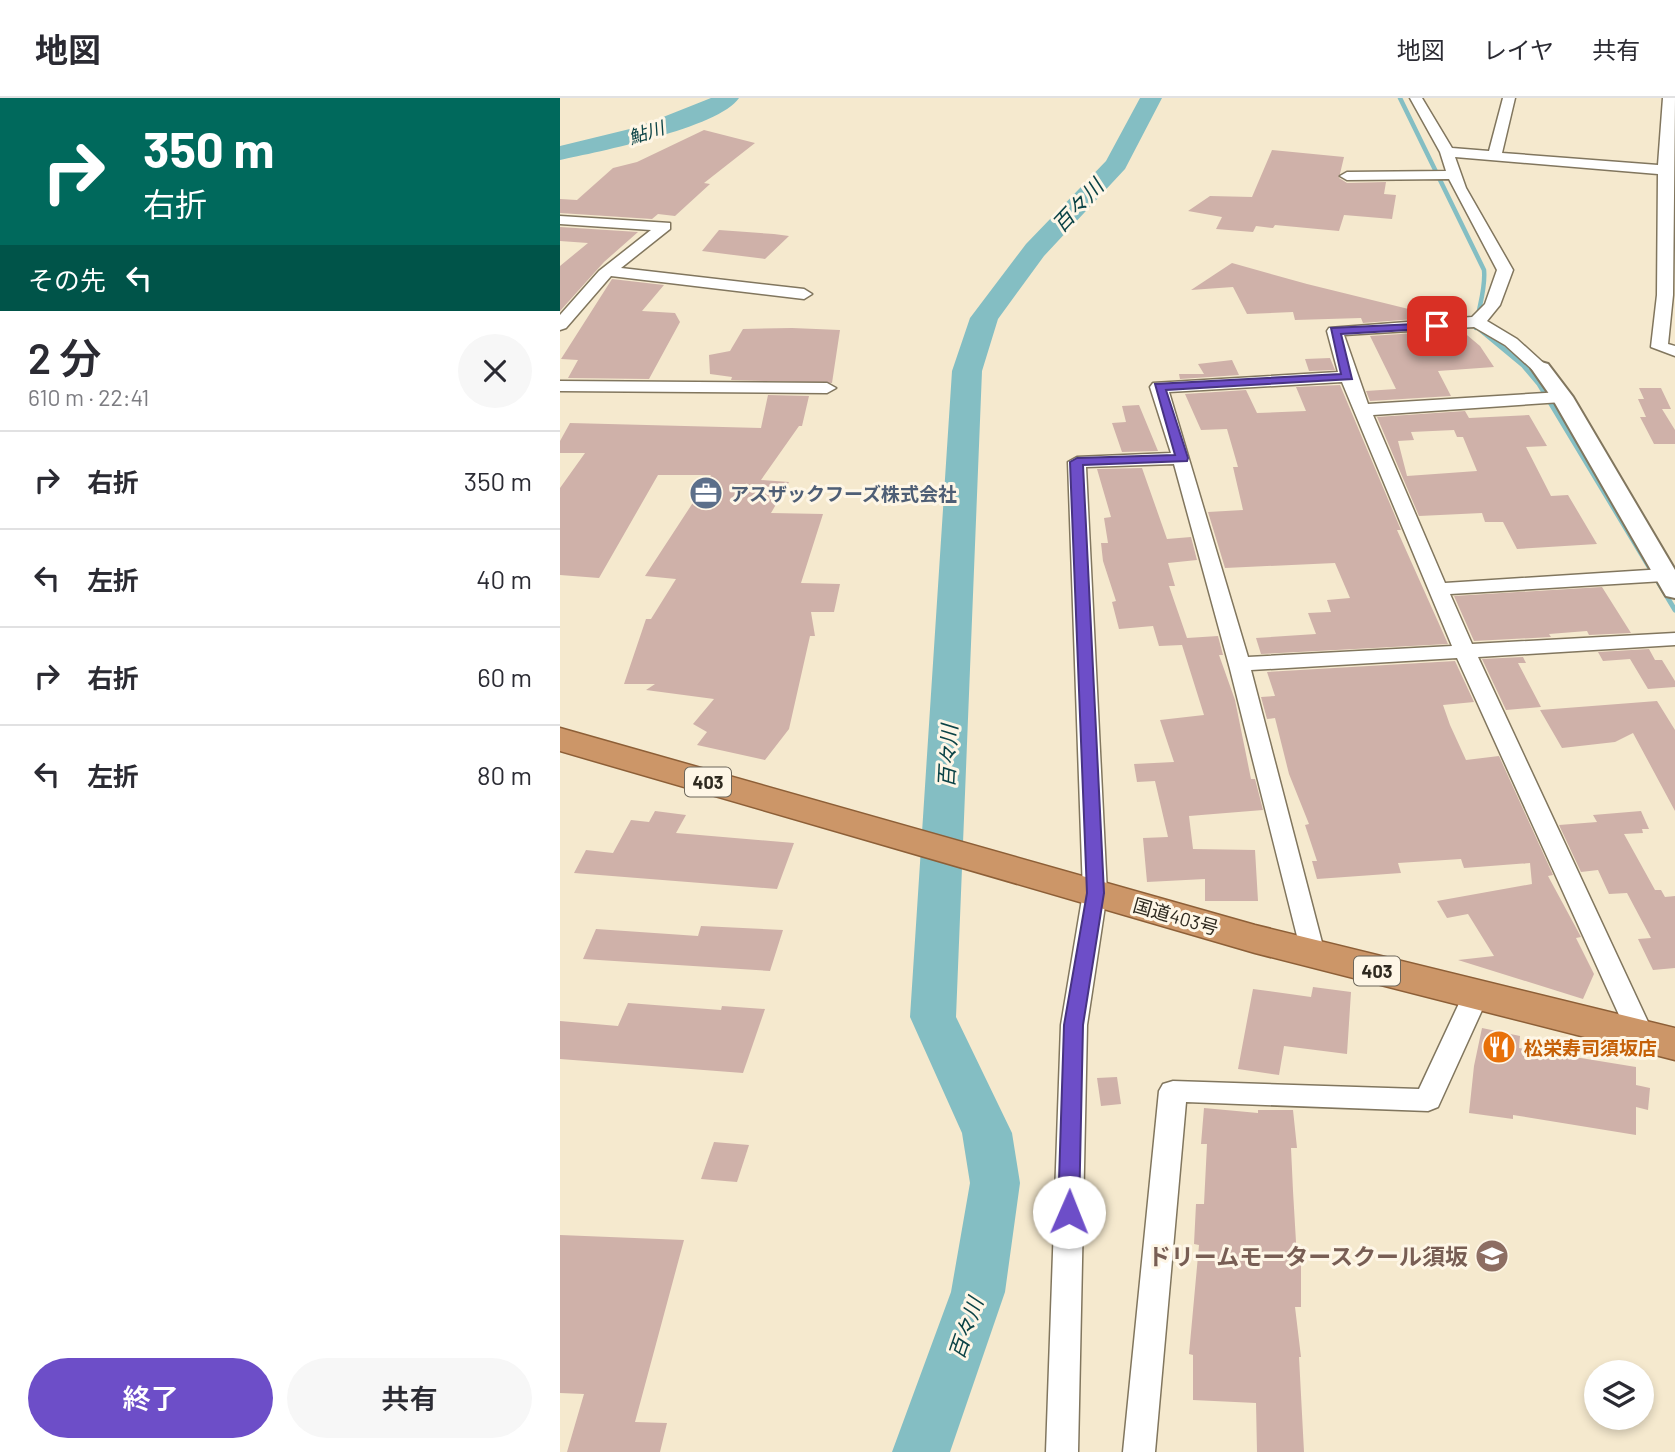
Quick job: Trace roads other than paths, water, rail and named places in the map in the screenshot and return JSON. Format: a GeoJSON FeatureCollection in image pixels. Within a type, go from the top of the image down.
{"type":"FeatureCollection","features":[{"type":"Feature","properties":{"kind":"highway","name":"国道403号"},"geometry":{"type":"LineString","coordinates":[[560,739],[1312,954],[1659,1041]]}},
{"type":"Feature","properties":{"kind":"street"},"geometry":{"type":"LineString","coordinates":[[1416,98],[1447,152],[1452,175],[1505,270],[1492,305],[1477,322]]}},
{"type":"Feature","properties":{"kind":"street"},"geometry":{"type":"LineString","coordinates":[[1495,155],[1509,98]]}},
{"type":"Feature","properties":{"kind":"street"},"geometry":{"type":"LineString","coordinates":[[1669,98],[1670,170],[1665,295],[1659,347],[1675,351]]}},
{"type":"Feature","properties":{"kind":"street"},"geometry":{"type":"LineString","coordinates":[[1447,152],[1670,170]]}},
{"type":"Feature","properties":{"kind":"street"},"geometry":{"type":"LineString","coordinates":[[1348,176],[1452,175]]}},
{"type":"Feature","properties":{"kind":"street"},"geometry":{"type":"LineString","coordinates":[[560,220],[665,226],[608,271],[560,325]]}},
{"type":"Feature","properties":{"kind":"street"},"geometry":{"type":"LineString","coordinates":[[608,271],[804,294]]}},
{"type":"Feature","properties":{"kind":"street"},"geometry":{"type":"LineString","coordinates":[[1439,589],[1670,583],[1562,397],[1541,369],[1511,342],[1477,322],[1335,331],[1348,377],[1465,652],[1659,1041]]}},
{"type":"Feature","properties":{"kind":"street"},"geometry":{"type":"LineString","coordinates":[[1312,954],[1241,664],[1159,387],[1348,377]]}},
{"type":"Feature","properties":{"kind":"street"},"geometry":{"type":"LineString","coordinates":[[560,386],[827,388]]}},
{"type":"Feature","properties":{"kind":"street"},"geometry":{"type":"LineString","coordinates":[[1363,410],[1562,397]]}},
{"type":"Feature","properties":{"kind":"street"},"geometry":{"type":"LineString","coordinates":[[1062,1452],[1074,1025],[1089,891],[1077,462],[1182,458]]}},
{"type":"Feature","properties":{"kind":"street"},"geometry":{"type":"LineString","coordinates":[[1241,664],[1675,639]]}},
{"type":"Feature","properties":{"kind":"street"},"geometry":{"type":"LineString","coordinates":[[1139,1452],[1173,1091],[1428,1100],[1475,997]]}},
{"type":"Feature","properties":{"kind":"waterway","name":"鮎川"},"geometry":{"type":"LineString","coordinates":[[560,153],[667,125],[728,98]]}},
{"type":"Feature","properties":{"kind":"waterway","name":"百々川"},"geometry":{"type":"LineString","coordinates":[[921,1452],[978,1292],[995,1183],[987,1133],[933,1017],[967,371],[984,318],[1035,250],[1116,164],[1151,98]]}},
{"type":"Feature","properties":{"kind":"waterway"},"geometry":{"type":"LineString","coordinates":[[1400,98],[1484,270],[1476,326]]}},
{"type":"Feature","properties":{"kind":"waterway"},"geometry":{"type":"LineString","coordinates":[[1476,326],[1523,365],[1539,384],[1675,610]]}},
{"type":"Feature","properties":{"kind":"place","name":"アスザックフーズ株式会社"},"geometry":{"type":"Point","coordinates":[706,493]}},
{"type":"Feature","properties":{"kind":"place","name":"松栄寿司須坂店"},"geometry":{"type":"Point","coordinates":[1499,1047]}},
{"type":"Feature","properties":{"kind":"place","name":"ドリームモータースクール須坂"},"geometry":{"type":"Point","coordinates":[1492,1256]}}]}
